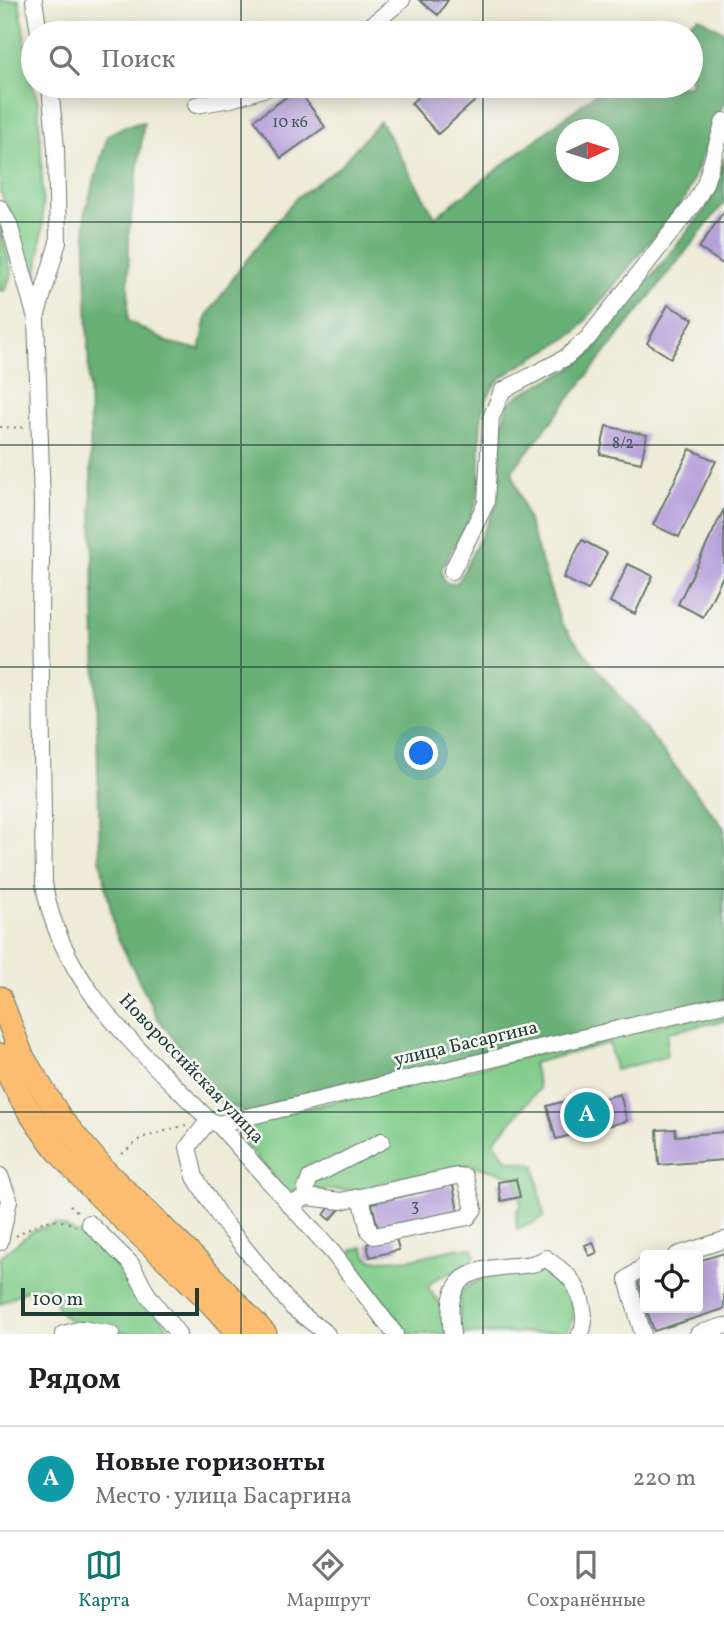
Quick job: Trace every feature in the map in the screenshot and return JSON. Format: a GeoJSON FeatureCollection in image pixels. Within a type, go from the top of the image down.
{"type":"FeatureCollection","features":[{"type":"Feature","properties":{"kind":"highway"},"geometry":{"type":"LineString","coordinates":[[0,998],[22,1056],[61,1119],[106,1171],[201,1265],[265,1334]]}},
{"type":"Feature","properties":{"kind":"highway"},"geometry":{"type":"LineString","coordinates":[[0,1055],[21,1096],[64,1160],[88,1188],[193,1284],[239,1334]]}},
{"type":"Feature","properties":{"kind":"street"},"geometry":{"type":"LineString","coordinates":[[34,0],[37,21]]}},
{"type":"Feature","properties":{"kind":"street"},"geometry":{"type":"LineString","coordinates":[[377,21],[402,0]]}},
{"type":"Feature","properties":{"kind":"street","name":"Новороссийская улица"},"geometry":{"type":"LineString","coordinates":[[51,98],[56,148],[58,242],[36,318],[42,478],[40,614],[44,884],[49,915],[62,950],[76,974],[128,1038],[213,1122],[289,1205],[332,1253],[395,1334]]}},
{"type":"Feature","properties":{"kind":"street"},"geometry":{"type":"LineString","coordinates":[[196,105],[234,98]]}},
{"type":"Feature","properties":{"kind":"street"},"geometry":{"type":"LineString","coordinates":[[452,572],[486,503],[491,418],[502,391],[514,382],[565,358],[588,338],[695,202],[705,184],[724,121]]}},
{"type":"Feature","properties":{"kind":"street"},"geometry":{"type":"LineString","coordinates":[[0,208],[9,224],[36,318]]}},
{"type":"Feature","properties":{"kind":"street","name":"улица Басаргина"},"geometry":{"type":"LineString","coordinates":[[213,1122],[724,1004]]}},
{"type":"Feature","properties":{"kind":"street"},"geometry":{"type":"LineString","coordinates":[[213,1122],[188,1147],[195,1177],[221,1219],[293,1308],[327,1334]]}},
{"type":"Feature","properties":{"kind":"street"},"geometry":{"type":"LineString","coordinates":[[307,1196],[306,1189],[310,1178],[382,1141]]}},
{"type":"Feature","properties":{"kind":"street"},"geometry":{"type":"LineString","coordinates":[[289,1205],[307,1196],[341,1201],[457,1176],[465,1177],[474,1209],[468,1217],[374,1236],[369,1231],[361,1197]]}},
{"type":"Feature","properties":{"kind":"street"},"geometry":{"type":"LineString","coordinates":[[1,1182],[9,1200],[7,1240]]}},
{"type":"Feature","properties":{"kind":"street"},"geometry":{"type":"LineString","coordinates":[[89,1223],[131,1264],[148,1295],[178,1334]]}},
{"type":"Feature","properties":{"kind":"street"},"geometry":{"type":"LineString","coordinates":[[693,1250],[724,1240]]}},
{"type":"Feature","properties":{"kind":"street"},"geometry":{"type":"LineString","coordinates":[[452,1334],[449,1304],[452,1291],[460,1282],[475,1272],[493,1267],[535,1264],[546,1258],[571,1280],[575,1287],[584,1322],[581,1333]]}},
{"type":"Feature","properties":{"kind":"street"},"geometry":{"type":"LineString","coordinates":[[640,1269],[627,1279],[643,1334]]}},
{"type":"Feature","properties":{"kind":"street"},"geometry":{"type":"LineString","coordinates":[[698,1334],[724,1326]]}},
{"type":"Feature","properties":{"kind":"street"},"geometry":{"type":"LineString","coordinates":[[63,1334],[82,1329],[110,1334]]}},
{"type":"Feature","properties":{"kind":"path"},"geometry":{"type":"LineString","coordinates":[[2,427],[25,428]]}},
{"type":"Feature","properties":{"kind":"path"},"geometry":{"type":"LineString","coordinates":[[122,1154],[141,1138],[213,1122]]}},
{"type":"Feature","properties":{"kind":"path"},"geometry":{"type":"LineString","coordinates":[[7,1240],[54,1219],[63,1219],[80,1229],[89,1223]]}},
{"type":"Feature","properties":{"kind":"green space"},"geometry":{"type":"Polygon","coordinates":[[[0,0],[19,0],[22,21],[21,98],[37,98],[41,151],[43,223],[35,294],[10,211],[0,192],[0,0]]]}},
{"type":"Feature","properties":{"kind":"green space"},"geometry":{"type":"Polygon","coordinates":[[[699,17],[724,32],[724,102],[686,197],[576,332],[504,376],[489,394],[483,408],[481,424],[476,502],[465,528],[441,570],[444,581],[449,584],[458,582],[497,504],[502,424],[508,404],[520,394],[569,370],[592,352],[703,212],[716,191],[724,156],[724,203],[512,471],[561,623],[724,828],[724,1002],[253,1115],[222,1103],[157,1017],[116,934],[100,858],[85,212],[108,135],[125,126],[144,122],[129,231],[128,321],[167,342],[200,350],[207,316],[241,267],[295,199],[340,166],[380,121],[435,217],[556,124],[556,182],[619,182],[619,119],[563,119],[590,98],[703,98],[703,21],[693,21],[699,17]]]}},
{"type":"Feature","properties":{"kind":"green space"},"geometry":{"type":"Polygon","coordinates":[[[0,226],[12,274],[4,291],[0,291],[0,226]]]}},
{"type":"Feature","properties":{"kind":"green space"},"geometry":{"type":"Polygon","coordinates":[[[724,1010],[724,1021],[668,1032],[666,1057],[615,1070],[609,1043],[533,1063],[539,1089],[494,1141],[506,1159],[535,1165],[544,1217],[517,1230],[516,1212],[521,1205],[516,1177],[467,1164],[370,1189],[286,1191],[245,1144],[246,1127],[252,1121],[724,1010]]]}},
{"type":"Feature","properties":{"kind":"green space"},"geometry":{"type":"Polygon","coordinates":[[[54,1224],[81,1235],[91,1234],[126,1267],[172,1334],[133,1334],[69,1320],[59,1311],[48,1288],[43,1286],[30,1288],[0,1304],[0,1257],[33,1231],[54,1224]]]}},
{"type":"Feature","properties":{"kind":"green space"},"geometry":{"type":"Polygon","coordinates":[[[363,1247],[367,1257],[372,1260],[411,1259],[459,1248],[473,1248],[475,1255],[471,1262],[438,1278],[428,1288],[440,1303],[447,1334],[409,1334],[350,1255],[352,1250],[363,1247]]]}},
{"type":"Feature","properties":{"kind":"green space"},"geometry":{"type":"Polygon","coordinates":[[[536,1271],[555,1278],[569,1293],[574,1313],[566,1332],[459,1334],[460,1294],[468,1287],[476,1281],[495,1275],[536,1271]]]}},
{"type":"Feature","properties":{"kind":"building"},"geometry":{"type":"Polygon","coordinates":[[[419,0],[448,0],[438,15],[419,0]]]}},
{"type":"Feature","properties":{"kind":"building"},"geometry":{"type":"Polygon","coordinates":[[[285,98],[304,98],[325,127],[281,158],[254,120],[285,98]]]}},
{"type":"Feature","properties":{"kind":"building"},"geometry":{"type":"Polygon","coordinates":[[[417,98],[472,98],[475,101],[438,134],[411,103],[417,98]]]}},
{"type":"Feature","properties":{"kind":"building"},"geometry":{"type":"Polygon","coordinates":[[[724,211],[724,262],[723,264],[699,248],[724,211]]]}},
{"type":"Feature","properties":{"kind":"building"},"geometry":{"type":"Polygon","coordinates":[[[668,305],[693,319],[671,358],[647,343],[668,305]]]}},
{"type":"Feature","properties":{"kind":"building"},"geometry":{"type":"Polygon","coordinates":[[[606,426],[647,435],[641,463],[600,454],[606,426]]]}},
{"type":"Feature","properties":{"kind":"building"},"geometry":{"type":"Polygon","coordinates":[[[690,449],[716,461],[679,537],[653,525],[690,449]]]}},
{"type":"Feature","properties":{"kind":"building"},"geometry":{"type":"Polygon","coordinates":[[[724,509],[724,574],[703,617],[678,604],[724,509]]]}},
{"type":"Feature","properties":{"kind":"building"},"geometry":{"type":"Polygon","coordinates":[[[582,540],[607,553],[588,590],[563,578],[582,540]]]}},
{"type":"Feature","properties":{"kind":"building"},"geometry":{"type":"Polygon","coordinates":[[[628,564],[653,576],[635,614],[610,602],[628,564]]]}},
{"type":"Feature","properties":{"kind":"building"},"geometry":{"type":"Polygon","coordinates":[[[620,1094],[627,1121],[556,1139],[547,1106],[565,1101],[567,1108],[620,1094]]]}},
{"type":"Feature","properties":{"kind":"building"},"geometry":{"type":"Polygon","coordinates":[[[675,1129],[676,1136],[724,1132],[724,1160],[659,1165],[657,1130],[675,1129]]]}},
{"type":"Feature","properties":{"kind":"building"},"geometry":{"type":"Polygon","coordinates":[[[516,1179],[520,1197],[501,1201],[498,1182],[516,1179]]]}},
{"type":"Feature","properties":{"kind":"building"},"geometry":{"type":"Polygon","coordinates":[[[453,1185],[458,1211],[378,1229],[372,1203],[453,1185]]]}},
{"type":"Feature","properties":{"kind":"building"},"geometry":{"type":"Polygon","coordinates":[[[332,1204],[339,1210],[330,1220],[324,1215],[332,1204]]]}},
{"type":"Feature","properties":{"kind":"building"},"geometry":{"type":"Polygon","coordinates":[[[396,1238],[399,1250],[370,1257],[367,1244],[396,1238]]]}},
{"type":"Feature","properties":{"kind":"building"},"geometry":{"type":"Polygon","coordinates":[[[593,1242],[597,1253],[589,1256],[585,1245],[593,1242]]]}},
{"type":"Feature","properties":{"kind":"building"},"geometry":{"type":"Polygon","coordinates":[[[724,1253],[724,1309],[654,1331],[648,1313],[703,1313],[703,1259],[724,1253]]]}},
{"type":"Feature","properties":{"kind":"place","name":"Новые горизонты"},"geometry":{"type":"Point","coordinates":[587,1115]}}]}
